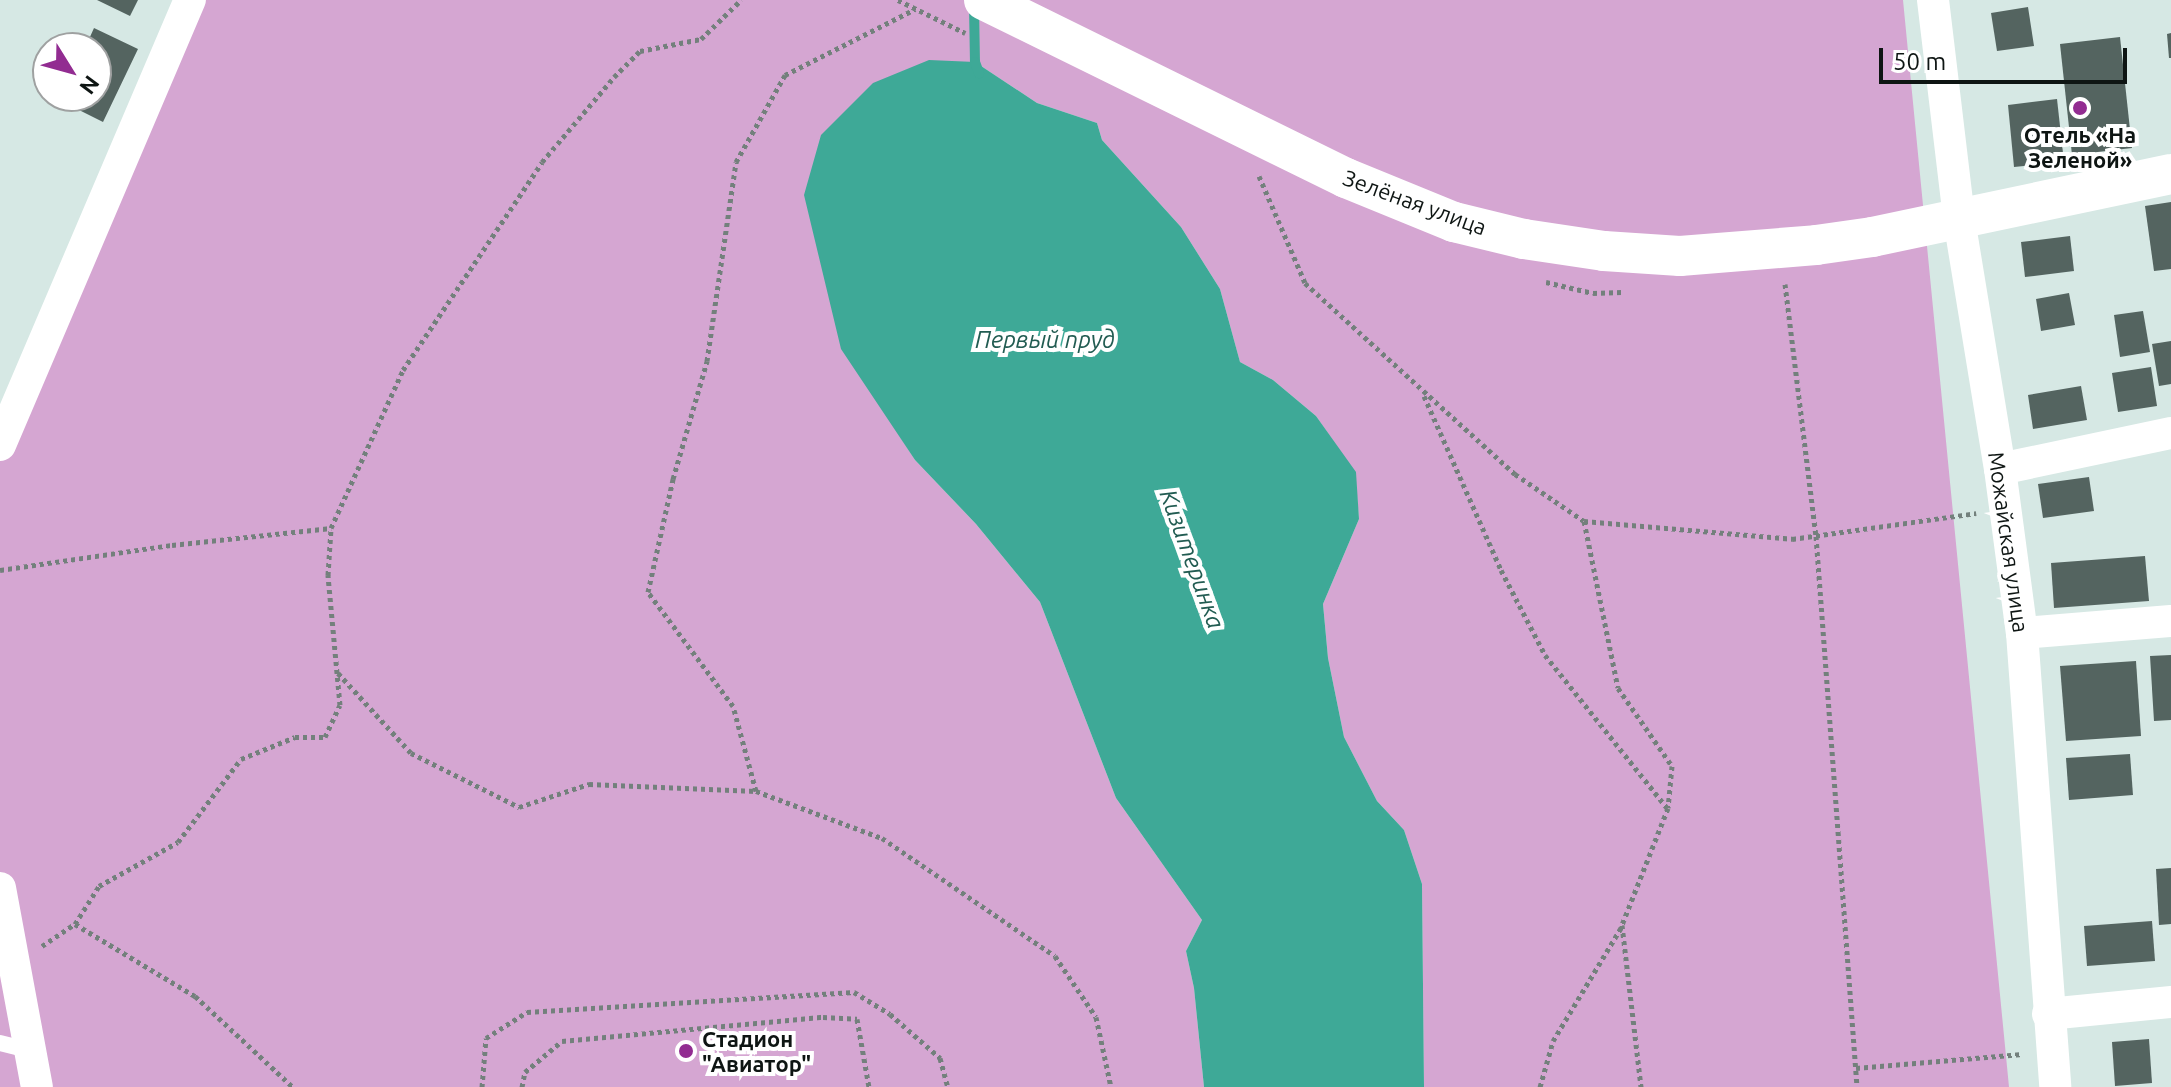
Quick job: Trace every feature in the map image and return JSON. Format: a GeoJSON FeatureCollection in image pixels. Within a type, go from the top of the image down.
{"type":"FeatureCollection","features":[{"type":"Feature","properties":{"kind":"street"},"geometry":{"type":"LineString","coordinates":[[0,445],[190,0]]}},
{"type":"Feature","properties":{"kind":"street","name":"Зелёная улица"},"geometry":{"type":"LineString","coordinates":[[984,0],[1346,178],[1454,222],[1524,239],[1604,251],[1680,256],[1816,245],[2171,174]]}},
{"type":"Feature","properties":{"kind":"street","name":"Можайская улица"},"geometry":{"type":"LineString","coordinates":[[1933,0],[1968,217],[2022,633],[2055,1087]]}},
{"type":"Feature","properties":{"kind":"street"},"geometry":{"type":"LineString","coordinates":[[2000,469],[2171,433]]}},
{"type":"Feature","properties":{"kind":"street"},"geometry":{"type":"LineString","coordinates":[[2022,633],[2171,621]]}},
{"type":"Feature","properties":{"kind":"street"},"geometry":{"type":"LineString","coordinates":[[0,888],[13,957],[15,1047],[37,1087]]}},
{"type":"Feature","properties":{"kind":"street"},"geometry":{"type":"LineString","coordinates":[[2048,1014],[2171,1002]]}},
{"type":"Feature","properties":{"kind":"path"},"geometry":{"type":"LineString","coordinates":[[13,957],[44,945],[75,924],[99,886],[178,842],[241,759],[295,737],[325,737],[340,705],[328,575],[331,528],[403,370],[542,162],[640,51],[701,39],[741,0]]}},
{"type":"Feature","properties":{"kind":"path"},"geometry":{"type":"LineString","coordinates":[[756,791],[733,706],[648,592],[673,479],[707,361],[736,162],[785,75],[916,9]]}},
{"type":"Feature","properties":{"kind":"path"},"geometry":{"type":"LineString","coordinates":[[1259,176],[1305,283],[1515,474],[1584,521],[1792,539],[2006,509]]}},
{"type":"Feature","properties":{"kind":"path"},"geometry":{"type":"LineString","coordinates":[[1785,279],[1816,536],[1857,1087]]}},
{"type":"Feature","properties":{"kind":"path"},"geometry":{"type":"LineString","coordinates":[[1422,391],[1501,570],[1545,655],[1668,808]]}},
{"type":"Feature","properties":{"kind":"path"},"geometry":{"type":"LineString","coordinates":[[1540,1087],[1553,1041],[1622,925],[1668,808],[1672,766],[1618,688],[1584,521]]}},
{"type":"Feature","properties":{"kind":"path"},"geometry":{"type":"LineString","coordinates":[[0,570],[172,545],[331,528]]}},
{"type":"Feature","properties":{"kind":"path"},"geometry":{"type":"LineString","coordinates":[[338,673],[411,753],[519,807],[589,784],[756,791],[882,838],[1055,956],[1096,1017],[1111,1087]]}},
{"type":"Feature","properties":{"kind":"path"},"geometry":{"type":"LineString","coordinates":[[75,924],[195,996],[293,1087]]}},
{"type":"Feature","properties":{"kind":"path"},"geometry":{"type":"LineString","coordinates":[[1622,925],[1641,1087]]}},
{"type":"Feature","properties":{"kind":"path"},"geometry":{"type":"LineString","coordinates":[[482,1087],[486,1038],[527,1012],[854,992],[890,1014],[940,1058],[948,1087]]}},
{"type":"Feature","properties":{"kind":"path"},"geometry":{"type":"LineString","coordinates":[[522,1087],[525,1072],[562,1041],[823,1017],[857,1019],[869,1087]]}},
{"type":"Feature","properties":{"kind":"path"},"geometry":{"type":"LineString","coordinates":[[1856,1068],[2052,1051]]}},
{"type":"Feature","properties":{"kind":"shaded area"},"geometry":{"type":"Polygon","coordinates":[[[186,0],[1903,0],[2009,1087],[1424,1087],[1422,884],[1404,830],[1377,801],[1344,737],[1328,658],[1323,604],[1359,519],[1355,472],[1316,416],[1273,380],[1240,362],[1220,289],[1181,227],[1102,140],[1097,123],[1037,103],[975,62],[883,410],[915,460],[976,524],[1040,602],[1116,798],[1202,920],[1186,951],[1194,988],[1204,1087],[0,1087],[0,435],[186,0]]]}},
{"type":"Feature","properties":{"kind":"water","name":"Первый пруд"},"geometry":{"type":"Polygon","coordinates":[[[929,60],[975,62],[1037,103],[1097,123],[1102,140],[1181,227],[1220,289],[1240,362],[1273,380],[1316,416],[1356,472],[1359,519],[1323,604],[1328,658],[1344,737],[1377,801],[1404,830],[1422,884],[1424,1087],[1204,1087],[1194,988],[1186,951],[1202,920],[1116,798],[1040,602],[976,524],[915,460],[841,349],[804,195],[821,135],[873,83],[929,60]]]}},
{"type":"Feature","properties":{"kind":"building"},"geometry":{"type":"Polygon","coordinates":[[[97,0],[138,0],[130,16],[97,0]]]}},
{"type":"Feature","properties":{"kind":"building"},"geometry":{"type":"Polygon","coordinates":[[[2028,7],[2034,46],[1997,51],[1991,13],[2028,7]]]}},
{"type":"Feature","properties":{"kind":"building"},"geometry":{"type":"Polygon","coordinates":[[[2171,33],[2171,58],[2169,58],[2167,34],[2171,33]]]}},
{"type":"Feature","properties":{"kind":"building"},"geometry":{"type":"Polygon","coordinates":[[[112,37],[138,49],[112,103],[112,37]]]}},
{"type":"Feature","properties":{"kind":"building"},"geometry":{"type":"Polygon","coordinates":[[[2120,37],[2132,148],[2072,155],[2060,44],[2120,37]]]}},
{"type":"Feature","properties":{"kind":"building"},"geometry":{"type":"Polygon","coordinates":[[[2057,99],[2064,162],[2014,167],[2008,105],[2057,99]]]}},
{"type":"Feature","properties":{"kind":"building"},"geometry":{"type":"Polygon","coordinates":[[[83,112],[108,112],[103,122],[83,112]]]}},
{"type":"Feature","properties":{"kind":"building"},"geometry":{"type":"Polygon","coordinates":[[[2171,202],[2171,269],[2154,271],[2145,206],[2171,202]]]}},
{"type":"Feature","properties":{"kind":"building"},"geometry":{"type":"Polygon","coordinates":[[[2070,236],[2074,271],[2025,277],[2021,242],[2070,236]]]}},
{"type":"Feature","properties":{"kind":"building"},"geometry":{"type":"Polygon","coordinates":[[[2069,293],[2075,325],[2041,331],[2036,299],[2069,293]]]}},
{"type":"Feature","properties":{"kind":"building"},"geometry":{"type":"Polygon","coordinates":[[[2143,311],[2150,352],[2120,357],[2114,315],[2143,311]]]}},
{"type":"Feature","properties":{"kind":"building"},"geometry":{"type":"Polygon","coordinates":[[[2171,341],[2171,384],[2159,386],[2152,344],[2171,341]]]}},
{"type":"Feature","properties":{"kind":"building"},"geometry":{"type":"Polygon","coordinates":[[[2151,367],[2157,406],[2118,412],[2112,373],[2151,367]]]}},
{"type":"Feature","properties":{"kind":"building"},"geometry":{"type":"Polygon","coordinates":[[[2081,386],[2087,420],[2033,429],[2028,395],[2081,386]]]}},
{"type":"Feature","properties":{"kind":"building"},"geometry":{"type":"Polygon","coordinates":[[[2089,477],[2094,511],[2043,518],[2038,484],[2089,477]]]}},
{"type":"Feature","properties":{"kind":"building"},"geometry":{"type":"Polygon","coordinates":[[[2145,556],[2149,601],[2054,608],[2051,563],[2145,556]]]}},
{"type":"Feature","properties":{"kind":"building"},"geometry":{"type":"Polygon","coordinates":[[[2171,655],[2171,720],[2154,721],[2150,656],[2171,655]]]}},
{"type":"Feature","properties":{"kind":"building"},"geometry":{"type":"Polygon","coordinates":[[[2136,661],[2141,736],[2066,741],[2060,666],[2136,661]]]}},
{"type":"Feature","properties":{"kind":"building"},"geometry":{"type":"Polygon","coordinates":[[[2130,754],[2133,795],[2069,800],[2066,758],[2130,754]]]}},
{"type":"Feature","properties":{"kind":"building"},"geometry":{"type":"Polygon","coordinates":[[[2171,868],[2171,924],[2159,925],[2156,869],[2171,868]]]}},
{"type":"Feature","properties":{"kind":"building"},"geometry":{"type":"Polygon","coordinates":[[[2152,921],[2155,961],[2087,966],[2084,926],[2152,921]]]}},
{"type":"Feature","properties":{"kind":"building"},"geometry":{"type":"Polygon","coordinates":[[[2149,1039],[2152,1083],[2115,1086],[2112,1042],[2149,1039]]]}},
{"type":"Feature","properties":{"kind":"waterway"},"geometry":{"type":"LineString","coordinates":[[974,6],[975,62],[979,73]]}},
{"type":"Feature","properties":{"kind":"place","name":"Отель «На Зеленой»"},"geometry":{"type":"Point","coordinates":[2080,108]}},
{"type":"Feature","properties":{"kind":"place","name":"Стадион \"Авиатор\""},"geometry":{"type":"Point","coordinates":[686,1051]}},
{"type":"Feature","properties":{"kind":"water label","name":"Кизитеринка"},"geometry":{"type":"Point","coordinates":[1192,559]}}]}
